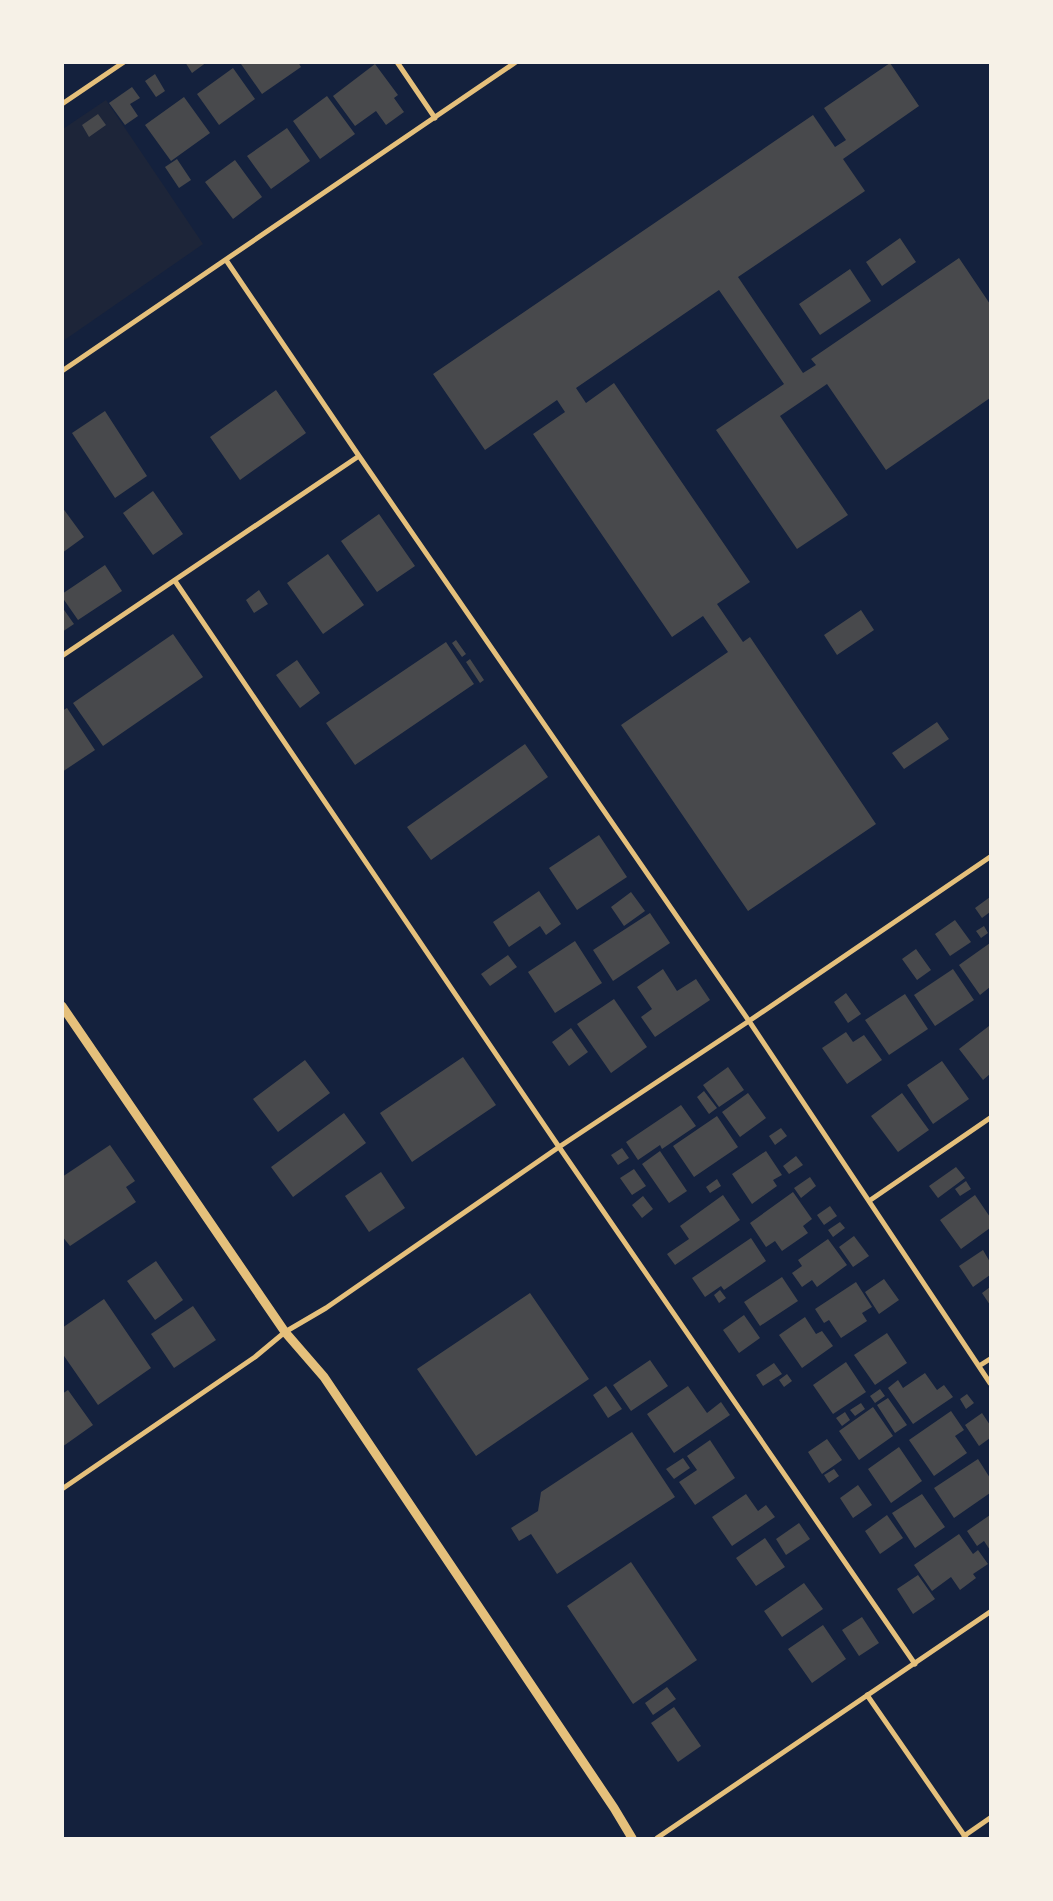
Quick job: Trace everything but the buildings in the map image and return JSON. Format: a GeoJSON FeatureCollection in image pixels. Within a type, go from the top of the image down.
{"type":"FeatureCollection","features":[{"type":"Feature","properties":{"kind":"street"},"geometry":{"type":"LineString","coordinates":[[62,104],[124,62]]}},
{"type":"Feature","properties":{"kind":"street"},"geometry":{"type":"LineString","coordinates":[[397,62],[435,118]]}},
{"type":"Feature","properties":{"kind":"street"},"geometry":{"type":"LineString","coordinates":[[62,371],[516,62]]}},
{"type":"Feature","properties":{"kind":"street"},"geometry":{"type":"LineString","coordinates":[[226,260],[749,1022],[990,1383]]}},
{"type":"Feature","properties":{"kind":"street"},"geometry":{"type":"LineString","coordinates":[[62,656],[359,456]]}},
{"type":"Feature","properties":{"kind":"street"},"geometry":{"type":"LineString","coordinates":[[176,581],[559,1147],[915,1664]]}},
{"type":"Feature","properties":{"kind":"street"},"geometry":{"type":"LineString","coordinates":[[62,1489],[255,1357],[286,1332],[326,1308],[559,1147],[749,1022],[990,857]]}},
{"type":"Feature","properties":{"kind":"street"},"geometry":{"type":"LineString","coordinates":[[62,1006],[286,1332],[324,1378],[614,1808],[632,1838]]}},
{"type":"Feature","properties":{"kind":"street"},"geometry":{"type":"LineString","coordinates":[[869,1201],[990,1118]]}},
{"type":"Feature","properties":{"kind":"street"},"geometry":{"type":"LineString","coordinates":[[979,1366],[990,1358]]}},
{"type":"Feature","properties":{"kind":"street"},"geometry":{"type":"LineString","coordinates":[[657,1838],[990,1612]]}},
{"type":"Feature","properties":{"kind":"street"},"geometry":{"type":"LineString","coordinates":[[867,1695],[965,1837],[990,1818]]}},
{"type":"Feature","properties":{"kind":"shaded area"},"geometry":{"type":"Polygon","coordinates":[[[106,100],[203,244],[63,341],[63,129],[106,100]]]}}]}
